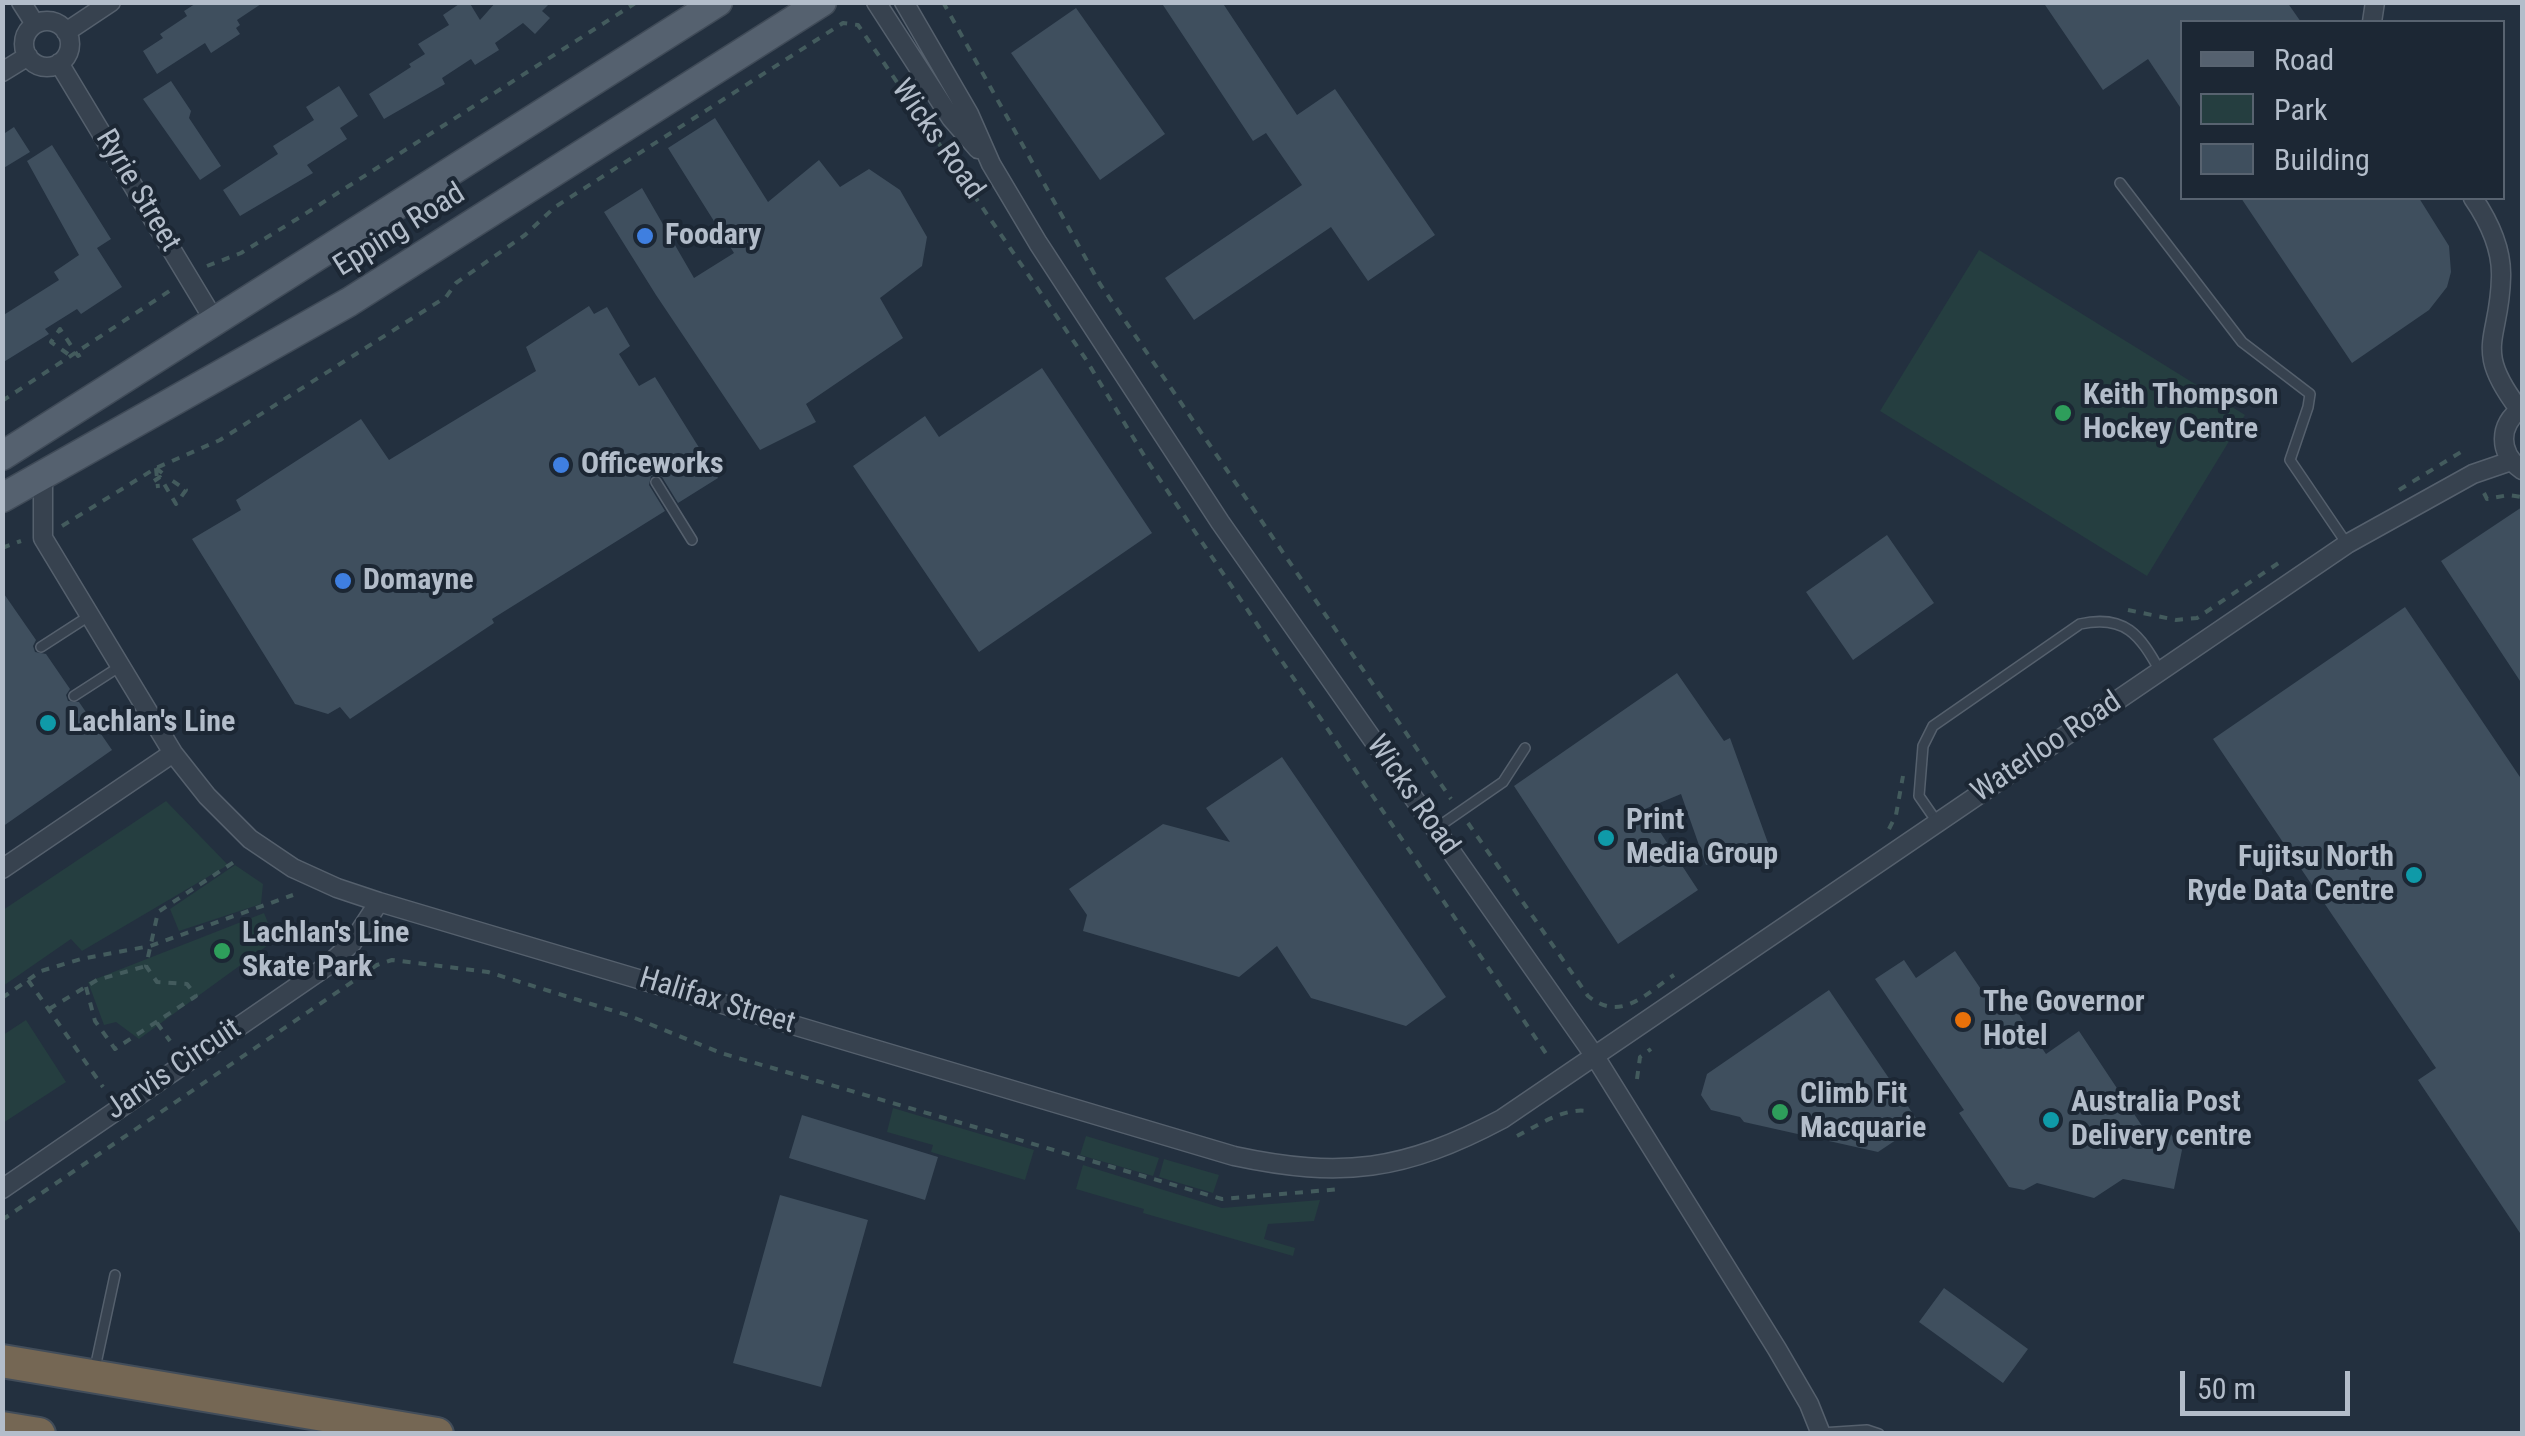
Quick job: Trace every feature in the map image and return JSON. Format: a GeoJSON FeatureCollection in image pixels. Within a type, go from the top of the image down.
{"type":"FeatureCollection","features":[{"type":"Feature","properties":{"kind":"highway"},"geometry":{"type":"LineString","coordinates":[[2,1360],[437,1434]]}},
{"type":"Feature","properties":{"kind":"highway"},"geometry":{"type":"LineString","coordinates":[[2,1428],[39,1434]]}},
{"type":"Feature","properties":{"kind":"main road","name":"Epping Road"},"geometry":{"type":"LineString","coordinates":[[2,456],[718,2]]}},
{"type":"Feature","properties":{"kind":"main road","name":"Epping Road"},"geometry":{"type":"LineString","coordinates":[[2,498],[349,302],[822,2]]}},
{"type":"Feature","properties":{"kind":"street"},"geometry":{"type":"LineString","coordinates":[[21,2],[35,24]]}},
{"type":"Feature","properties":{"kind":"street"},"geometry":{"type":"LineString","coordinates":[[66,32],[112,2]]}},
{"type":"Feature","properties":{"kind":"street","name":"Wicks Road"},"geometry":{"type":"LineString","coordinates":[[876,2],[951,118],[991,164]]}},
{"type":"Feature","properties":{"kind":"street","name":"Wicks Road"},"geometry":{"type":"LineString","coordinates":[[904,2],[1038,243],[1212,510],[1594,1056],[1778,1348],[1821,1433]]}},
{"type":"Feature","properties":{"kind":"street"},"geometry":{"type":"LineString","coordinates":[[49,21],[66,32],[70,45],[58,63],[46,66],[28,56],[24,42],[35,24],[49,21]]}},
{"type":"Feature","properties":{"kind":"street"},"geometry":{"type":"LineString","coordinates":[[2,72],[28,56]]}},
{"type":"Feature","properties":{"kind":"street","name":"Ryrie Street"},"geometry":{"type":"LineString","coordinates":[[58,63],[214,320]]}},
{"type":"Feature","properties":{"kind":"street"},"geometry":{"type":"LineString","coordinates":[[2473,200],[2493,236],[2502,273],[2490,344],[2503,388],[2521,408],[2504,428],[2505,451],[2517,466]]}},
{"type":"Feature","properties":{"kind":"street","name":"Waterloo Road"},"geometry":{"type":"LineString","coordinates":[[1594,1056],[2346,544],[2473,474],[2517,466]]}},
{"type":"Feature","properties":{"kind":"street"},"geometry":{"type":"LineString","coordinates":[[43,473],[43,538]]}},
{"type":"Feature","properties":{"kind":"street","name":"Halifax Street"},"geometry":{"type":"LineString","coordinates":[[43,538],[173,754],[207,796],[250,838],[294,868],[337,888],[1234,1156],[1286,1167],[1340,1170],[1377,1166],[1461,1140],[1502,1119],[1594,1056]]}},
{"type":"Feature","properties":{"kind":"street"},"geometry":{"type":"LineString","coordinates":[[2,869],[173,754]]}},
{"type":"Feature","properties":{"kind":"street","name":"Jarvis Circuit"},"geometry":{"type":"LineString","coordinates":[[2,1189],[328,966],[352,943],[380,902]]}},
{"type":"Feature","properties":{"kind":"lane"},"geometry":{"type":"LineString","coordinates":[[2120,182],[2242,342],[2310,394],[2290,460],[2346,544]]}},
{"type":"Feature","properties":{"kind":"lane"},"geometry":{"type":"LineString","coordinates":[[656,482],[692,540]]}},
{"type":"Feature","properties":{"kind":"lane"},"geometry":{"type":"LineString","coordinates":[[41,646],[89,616]]}},
{"type":"Feature","properties":{"kind":"lane"},"geometry":{"type":"LineString","coordinates":[[1937,822],[1919,796],[1923,746],[1933,726],[2080,624],[2100,620],[2134,633],[2160,671]]}},
{"type":"Feature","properties":{"kind":"lane"},"geometry":{"type":"LineString","coordinates":[[74,696],[119,667]]}},
{"type":"Feature","properties":{"kind":"lane"},"geometry":{"type":"LineString","coordinates":[[1435,830],[1502,782],[1525,748]]}},
{"type":"Feature","properties":{"kind":"lane"},"geometry":{"type":"LineString","coordinates":[[93,1376],[114,1275]]}},
{"type":"Feature","properties":{"kind":"lane"},"geometry":{"type":"LineString","coordinates":[[1821,1433],[1867,1430],[1879,1434]]}},
{"type":"Feature","properties":{"kind":"path"},"geometry":{"type":"LineString","coordinates":[[2,401],[190,277],[241,254],[637,2]]}},
{"type":"Feature","properties":{"kind":"path"},"geometry":{"type":"LineString","coordinates":[[943,2],[1100,284],[1460,812],[1596,1002],[1612,1009],[1624,1007],[1686,967]]}},
{"type":"Feature","properties":{"kind":"path","name":"Wicks Road"},"geometry":{"type":"LineString","coordinates":[[156,468],[220,440],[312,382],[446,297],[456,283],[525,234],[555,207],[843,24],[858,25],[1086,358],[1148,462],[1547,1055]]}},
{"type":"Feature","properties":{"kind":"path"},"geometry":{"type":"LineString","coordinates":[[70,356],[51,342],[60,329],[78,356],[81,350]]}},
{"type":"Feature","properties":{"kind":"path"},"geometry":{"type":"LineString","coordinates":[[2398,490],[2461,452]]}},
{"type":"Feature","properties":{"kind":"path"},"geometry":{"type":"LineString","coordinates":[[154,481],[160,478],[176,504],[186,490],[156,468]]}},
{"type":"Feature","properties":{"kind":"path"},"geometry":{"type":"LineString","coordinates":[[156,468],[158,488]]}},
{"type":"Feature","properties":{"kind":"path"},"geometry":{"type":"LineString","coordinates":[[2,548],[43,538],[156,468]]}},
{"type":"Feature","properties":{"kind":"path"},"geometry":{"type":"LineString","coordinates":[[2487,500],[2510,494],[2522,498]]}},
{"type":"Feature","properties":{"kind":"path"},"geometry":{"type":"LineString","coordinates":[[2123,610],[2176,620],[2197,618],[2286,560]]}},
{"type":"Feature","properties":{"kind":"path"},"geometry":{"type":"LineString","coordinates":[[1884,836],[1896,814],[1905,762]]}},
{"type":"Feature","properties":{"kind":"path"},"geometry":{"type":"LineString","coordinates":[[86,987],[96,1021],[116,1050],[196,996],[187,984],[157,982],[146,966],[158,912],[237,860]]}},
{"type":"Feature","properties":{"kind":"path"},"geometry":{"type":"LineString","coordinates":[[2,998],[41,971],[150,946],[294,894]]}},
{"type":"Feature","properties":{"kind":"path"},"geometry":{"type":"LineString","coordinates":[[2,1220],[377,965]]}},
{"type":"Feature","properties":{"kind":"path"},"geometry":{"type":"LineString","coordinates":[[48,1009],[97,980],[146,966]]}},
{"type":"Feature","properties":{"kind":"path"},"geometry":{"type":"LineString","coordinates":[[28,980],[103,1087]]}},
{"type":"Feature","properties":{"kind":"path"},"geometry":{"type":"LineString","coordinates":[[157,1023],[170,1041]]}},
{"type":"Feature","properties":{"kind":"path"},"geometry":{"type":"LineString","coordinates":[[1637,1080],[1640,1057],[1651,1048]]}},
{"type":"Feature","properties":{"kind":"green space","name":"Keith Thompson Hockey Centre"},"geometry":{"type":"Polygon","coordinates":[[[1979,250],[2245,415],[2147,576],[1880,411],[1979,250]]]}},
{"type":"Feature","properties":{"kind":"green space"},"geometry":{"type":"Polygon","coordinates":[[[166,801],[228,865],[82,951],[71,939],[3,986],[3,910],[166,801]]]}},
{"type":"Feature","properties":{"kind":"green space"},"geometry":{"type":"Polygon","coordinates":[[[235,865],[263,884],[261,904],[179,931],[170,909],[235,865]]]}},
{"type":"Feature","properties":{"kind":"green space"},"geometry":{"type":"Polygon","coordinates":[[[264,913],[275,940],[139,1039],[116,1022],[104,1025],[88,982],[264,913]]]}},
{"type":"Feature","properties":{"kind":"green space"},"geometry":{"type":"Polygon","coordinates":[[[26,1020],[66,1082],[3,1123],[3,1035],[26,1020]]]}},
{"type":"Feature","properties":{"kind":"green space"},"geometry":{"type":"Polygon","coordinates":[[[893,1108],[1034,1150],[1025,1180],[931,1152],[933,1145],[887,1132],[893,1108]]]}},
{"type":"Feature","properties":{"kind":"green space"},"geometry":{"type":"Polygon","coordinates":[[[1086,1136],[1159,1158],[1153,1176],[1080,1155],[1086,1136]]]}},
{"type":"Feature","properties":{"kind":"green space"},"geometry":{"type":"Polygon","coordinates":[[[1164,1159],[1219,1175],[1213,1193],[1159,1177],[1164,1159]]]}},
{"type":"Feature","properties":{"kind":"green space"},"geometry":{"type":"Polygon","coordinates":[[[1083,1165],[1222,1208],[1320,1200],[1314,1221],[1268,1224],[1264,1239],[1295,1248],[1293,1256],[1143,1213],[1144,1209],[1076,1189],[1083,1165]]]}},
{"type":"Feature","properties":{"kind":"building"},"geometry":{"type":"Polygon","coordinates":[[[198,2],[264,2],[237,20],[240,34],[211,53],[205,43],[157,74],[143,51],[163,38],[160,34],[187,16],[184,11],[198,2]]]}},
{"type":"Feature","properties":{"kind":"building"},"geometry":{"type":"Polygon","coordinates":[[[462,2],[469,2],[480,20],[496,2],[551,2],[542,11],[550,18],[535,34],[523,23],[495,43],[499,50],[475,65],[471,59],[442,78],[445,84],[384,119],[369,94],[425,54],[418,44],[449,25],[443,15],[462,2]]]}},
{"type":"Feature","properties":{"kind":"building"},"geometry":{"type":"Polygon","coordinates":[[[1161,2],[1222,2],[1297,115],[1335,89],[1435,235],[1368,281],[1331,227],[1194,320],[1165,278],[1302,185],[1266,133],[1253,141],[1161,2]]]}},
{"type":"Feature","properties":{"kind":"building"},"geometry":{"type":"Polygon","coordinates":[[[2043,2],[2287,2],[2300,20],[2180,20],[2180,107],[2148,59],[2103,90],[2043,2]]]}},
{"type":"Feature","properties":{"kind":"building"},"geometry":{"type":"Polygon","coordinates":[[[1076,8],[1165,134],[1100,180],[1011,53],[1076,8]]]}},
{"type":"Feature","properties":{"kind":"building"},"geometry":{"type":"Polygon","coordinates":[[[171,81],[191,111],[189,118],[221,166],[200,180],[143,99],[171,81]]]}},
{"type":"Feature","properties":{"kind":"building"},"geometry":{"type":"Polygon","coordinates":[[[339,86],[358,116],[340,128],[347,139],[307,165],[313,173],[240,216],[223,190],[278,154],[273,146],[314,120],[306,107],[339,86]]]}},
{"type":"Feature","properties":{"kind":"building"},"geometry":{"type":"Polygon","coordinates":[[[715,118],[768,202],[819,160],[840,187],[869,169],[900,190],[927,237],[922,266],[880,298],[903,338],[806,404],[816,422],[760,450],[604,212],[642,188],[694,278],[734,253],[668,148],[715,118]]]}},
{"type":"Feature","properties":{"kind":"building"},"geometry":{"type":"Polygon","coordinates":[[[14,127],[30,152],[2,169],[2,135],[14,127]]]}},
{"type":"Feature","properties":{"kind":"building"},"geometry":{"type":"Polygon","coordinates":[[[52,145],[111,239],[97,248],[122,287],[81,314],[77,309],[45,329],[49,334],[2,363],[2,316],[59,280],[54,272],[79,255],[27,161],[52,145]]]}},
{"type":"Feature","properties":{"kind":"building"},"geometry":{"type":"Polygon","coordinates":[[[2242,200],[2420,200],[2449,246],[2451,272],[2447,287],[2429,310],[2352,363],[2242,200]]]}},
{"type":"Feature","properties":{"kind":"building"},"geometry":{"type":"Polygon","coordinates":[[[589,306],[594,314],[607,307],[630,346],[619,354],[639,386],[655,377],[718,478],[678,503],[662,477],[651,476],[649,485],[665,511],[492,619],[494,623],[350,719],[340,707],[328,714],[295,704],[192,539],[241,510],[236,500],[361,419],[389,460],[536,371],[526,347],[589,306]]]}},
{"type":"Feature","properties":{"kind":"building"},"geometry":{"type":"Polygon","coordinates":[[[1042,368],[1152,533],[979,652],[853,466],[925,416],[939,437],[1042,368]]]}},
{"type":"Feature","properties":{"kind":"building"},"geometry":{"type":"Polygon","coordinates":[[[2522,507],[2522,684],[2441,561],[2522,507]]]}},
{"type":"Feature","properties":{"kind":"building"},"geometry":{"type":"Polygon","coordinates":[[[1887,535],[1934,603],[1853,660],[1806,592],[1887,535]]]}},
{"type":"Feature","properties":{"kind":"building","name":"Lachlan's Line"},"geometry":{"type":"Polygon","coordinates":[[[2,591],[36,640],[35,652],[46,654],[70,689],[68,701],[79,702],[112,750],[2,827],[2,591]]]}},
{"type":"Feature","properties":{"kind":"building","name":"Fujitsu North Ryde Data Centre"},"geometry":{"type":"Polygon","coordinates":[[[2405,607],[2522,780],[2522,1236],[2418,1080],[2436,1068],[2213,739],[2405,607]]]}},
{"type":"Feature","properties":{"kind":"building"},"geometry":{"type":"Polygon","coordinates":[[[1677,673],[1724,741],[1730,738],[1768,843],[1706,865],[1681,794],[1645,809],[1698,890],[1618,944],[1514,786],[1677,673]]]}},
{"type":"Feature","properties":{"kind":"building"},"geometry":{"type":"Polygon","coordinates":[[[1282,757],[1446,997],[1406,1026],[1311,998],[1277,946],[1239,977],[1083,931],[1087,915],[1069,889],[1163,824],[1230,842],[1206,808],[1282,757]]]}},
{"type":"Feature","properties":{"kind":"building","name":"Australia Post Delivery centre"},"geometry":{"type":"Polygon","coordinates":[[[1955,951],[1991,1004],[2005,994],[2046,1054],[2079,1031],[2150,1138],[2166,1127],[2182,1150],[2174,1189],[2123,1179],[2094,1198],[2037,1183],[2024,1190],[2009,1187],[1959,1113],[1964,1110],[1875,979],[1904,960],[1916,978],[1955,951]]]}},
{"type":"Feature","properties":{"kind":"building"},"geometry":{"type":"Polygon","coordinates":[[[1829,990],[1920,1124],[1878,1152],[1744,1122],[1740,1117],[1711,1110],[1701,1095],[1707,1074],[1829,990]]]}},
{"type":"Feature","properties":{"kind":"building"},"geometry":{"type":"Polygon","coordinates":[[[802,1115],[938,1157],[925,1200],[789,1158],[802,1115]]]}},
{"type":"Feature","properties":{"kind":"building"},"geometry":{"type":"Polygon","coordinates":[[[780,1195],[868,1220],[821,1387],[733,1363],[780,1195]]]}},
{"type":"Feature","properties":{"kind":"building"},"geometry":{"type":"Polygon","coordinates":[[[1944,1288],[2028,1349],[2003,1383],[1919,1322],[1944,1288]]]}},
{"type":"Feature","properties":{"kind":"place","name":"Foodary"},"geometry":{"type":"Point","coordinates":[645,236]}},
{"type":"Feature","properties":{"kind":"place","name":"Keith Thompson Hockey Centre"},"geometry":{"type":"Point","coordinates":[2063,413]}},
{"type":"Feature","properties":{"kind":"place","name":"Officeworks"},"geometry":{"type":"Point","coordinates":[561,465]}},
{"type":"Feature","properties":{"kind":"place","name":"Domayne"},"geometry":{"type":"Point","coordinates":[343,581]}},
{"type":"Feature","properties":{"kind":"place","name":"Lachlan's Line"},"geometry":{"type":"Point","coordinates":[48,723]}},
{"type":"Feature","properties":{"kind":"place","name":"Print Media Group"},"geometry":{"type":"Point","coordinates":[1606,838]}},
{"type":"Feature","properties":{"kind":"place","name":"Fujitsu North Ryde Data Centre"},"geometry":{"type":"Point","coordinates":[2414,875]}},
{"type":"Feature","properties":{"kind":"place","name":"Lachlan's Line Skate Park"},"geometry":{"type":"Point","coordinates":[222,951]}},
{"type":"Feature","properties":{"kind":"place","name":"The Governor Hotel"},"geometry":{"type":"Point","coordinates":[1963,1020]}},
{"type":"Feature","properties":{"kind":"place","name":"Climb Fit Macquarie"},"geometry":{"type":"Point","coordinates":[1780,1112]}},
{"type":"Feature","properties":{"kind":"place","name":"Australia Post Delivery centre"},"geometry":{"type":"Point","coordinates":[2051,1120]}}]}
